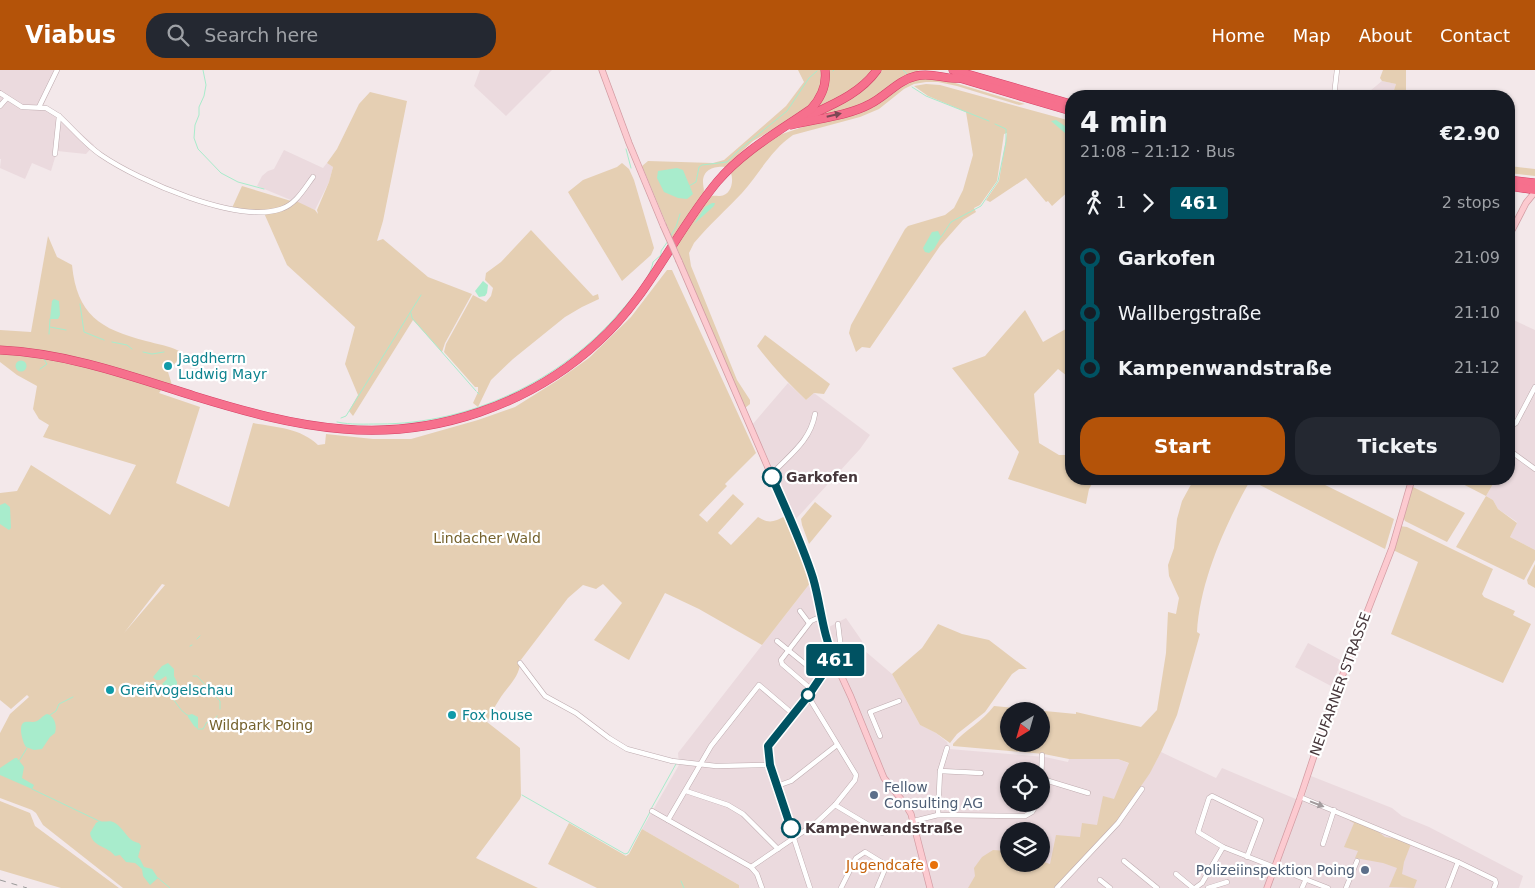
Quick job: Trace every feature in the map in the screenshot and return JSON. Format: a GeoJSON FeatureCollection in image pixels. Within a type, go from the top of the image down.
{"type":"FeatureCollection","features":[{"type":"Feature","properties":{"kind":"highway"},"geometry":{"type":"LineString","coordinates":[[787,126],[816,104],[824,90],[825,70]]}},
{"type":"Feature","properties":{"kind":"highway"},"geometry":{"type":"LineString","coordinates":[[0,350],[41,354],[91,364],[244,411],[324,427],[390,430],[428,425],[465,417],[511,400],[540,385],[574,363],[616,325],[641,295],[717,181],[765,138],[851,95],[863,86],[877,70]]}},
{"type":"Feature","properties":{"kind":"highway"},"geometry":{"type":"LineString","coordinates":[[933,70],[1065,109]]}},
{"type":"Feature","properties":{"kind":"highway"},"geometry":{"type":"LineString","coordinates":[[953,70],[1065,102]]}},
{"type":"Feature","properties":{"kind":"highway"},"geometry":{"type":"LineString","coordinates":[[787,126],[869,105],[898,84],[912,77],[938,75],[953,79],[959,78]]}},
{"type":"Feature","properties":{"kind":"highway"},"geometry":{"type":"LineString","coordinates":[[1515,181],[1535,183]]}},
{"type":"Feature","properties":{"kind":"highway"},"geometry":{"type":"LineString","coordinates":[[1515,187],[1535,191]]}},
{"type":"Feature","properties":{"kind":"street"},"geometry":{"type":"LineString","coordinates":[[39,107],[57,70]]}},
{"type":"Feature","properties":{"kind":"street"},"geometry":{"type":"LineString","coordinates":[[602,70],[629,143],[663,225],[803,549],[813,578],[828,647],[884,778],[908,809],[914,821],[930,888]]}},
{"type":"Feature","properties":{"kind":"street"},"geometry":{"type":"LineString","coordinates":[[1335,90],[1337,70]]}},
{"type":"Feature","properties":{"kind":"street"},"geometry":{"type":"LineString","coordinates":[[0,93],[22,107],[46,108],[59,116],[101,155],[161,186],[226,209],[250,212],[280,209],[294,201],[313,177]]}},
{"type":"Feature","properties":{"kind":"street"},"geometry":{"type":"LineString","coordinates":[[0,106],[7,98]]}},
{"type":"Feature","properties":{"kind":"street"},"geometry":{"type":"LineString","coordinates":[[54,154],[59,116]]}},
{"type":"Feature","properties":{"kind":"street"},"geometry":{"type":"LineString","coordinates":[[1515,225],[1535,191]]}},
{"type":"Feature","properties":{"kind":"street"},"geometry":{"type":"LineString","coordinates":[[1515,424],[1535,387]]}},
{"type":"Feature","properties":{"kind":"street"},"geometry":{"type":"LineString","coordinates":[[771,475],[804,440],[813,427],[815,414]]}},
{"type":"Feature","properties":{"kind":"street"},"geometry":{"type":"LineString","coordinates":[[1515,454],[1535,469]]}},
{"type":"Feature","properties":{"kind":"street","name":"NEUFARNER STRASSE"},"geometry":{"type":"LineString","coordinates":[[1267,888],[1331,705],[1392,548],[1410,485]]}},
{"type":"Feature","properties":{"kind":"street"},"geometry":{"type":"LineString","coordinates":[[800,611],[809,623]]}},
{"type":"Feature","properties":{"kind":"street"},"geometry":{"type":"LineString","coordinates":[[812,690],[782,664],[781,660],[809,623],[822,616]]}},
{"type":"Feature","properties":{"kind":"street"},"geometry":{"type":"LineString","coordinates":[[838,624],[842,658],[839,670]]}},
{"type":"Feature","properties":{"kind":"street"},"geometry":{"type":"LineString","coordinates":[[777,641],[821,677]]}},
{"type":"Feature","properties":{"kind":"street"},"geometry":{"type":"LineString","coordinates":[[810,888],[770,765],[768,746],[808,696],[831,662],[835,660]]}},
{"type":"Feature","properties":{"kind":"street"},"geometry":{"type":"LineString","coordinates":[[520,663],[545,696],[576,713],[622,746],[657,758],[716,766],[770,765]]}},
{"type":"Feature","properties":{"kind":"street"},"geometry":{"type":"LineString","coordinates":[[668,820],[712,746],[759,685],[793,714]]}},
{"type":"Feature","properties":{"kind":"street"},"geometry":{"type":"LineString","coordinates":[[751,867],[816,823],[835,805],[856,778],[821,715],[808,696]]}},
{"type":"Feature","properties":{"kind":"street"},"geometry":{"type":"LineString","coordinates":[[880,736],[870,712],[899,701]]}},
{"type":"Feature","properties":{"kind":"street"},"geometry":{"type":"LineString","coordinates":[[865,732],[876,728]]}},
{"type":"Feature","properties":{"kind":"street"},"geometry":{"type":"LineString","coordinates":[[778,786],[791,781],[837,745]]}},
{"type":"Feature","properties":{"kind":"street"},"geometry":{"type":"LineString","coordinates":[[938,815],[940,771],[948,748]]}},
{"type":"Feature","properties":{"kind":"street"},"geometry":{"type":"LineString","coordinates":[[1042,755],[1042,762]]}},
{"type":"Feature","properties":{"kind":"street"},"geometry":{"type":"LineString","coordinates":[[940,771],[981,773]]}},
{"type":"Feature","properties":{"kind":"street"},"geometry":{"type":"LineString","coordinates":[[1050,783],[1088,793]]}},
{"type":"Feature","properties":{"kind":"street"},"geometry":{"type":"LineString","coordinates":[[1057,888],[1118,822],[1142,789]]}},
{"type":"Feature","properties":{"kind":"street"},"geometry":{"type":"LineString","coordinates":[[686,791],[728,805],[749,820],[778,849]]}},
{"type":"Feature","properties":{"kind":"street"},"geometry":{"type":"LineString","coordinates":[[1247,857],[1262,820],[1212,796],[1209,798],[1198,832],[1223,847],[1247,857],[1275,868],[1328,888]]}},
{"type":"Feature","properties":{"kind":"street"},"geometry":{"type":"LineString","coordinates":[[1300,797],[1458,862],[1495,880],[1494,888]]}},
{"type":"Feature","properties":{"kind":"street"},"geometry":{"type":"LineString","coordinates":[[835,805],[882,833]]}},
{"type":"Feature","properties":{"kind":"street"},"geometry":{"type":"LineString","coordinates":[[1322,844],[1334,810]]}},
{"type":"Feature","properties":{"kind":"street"},"geometry":{"type":"LineString","coordinates":[[652,811],[751,867],[758,874],[762,888]]}},
{"type":"Feature","properties":{"kind":"street"},"geometry":{"type":"LineString","coordinates":[[914,821],[938,815],[1025,816],[1032,812]]}},
{"type":"Feature","properties":{"kind":"street"},"geometry":{"type":"LineString","coordinates":[[1176,874],[1197,887],[1202,883],[1223,847]]}},
{"type":"Feature","properties":{"kind":"street"},"geometry":{"type":"LineString","coordinates":[[842,888],[856,858],[865,852],[883,863],[885,870],[877,888]]}},
{"type":"Feature","properties":{"kind":"street"},"geometry":{"type":"LineString","coordinates":[[1124,861],[1157,888]]}},
{"type":"Feature","properties":{"kind":"street"},"geometry":{"type":"LineString","coordinates":[[1346,888],[1357,861]]}},
{"type":"Feature","properties":{"kind":"street"},"geometry":{"type":"LineString","coordinates":[[1448,888],[1458,862]]}},
{"type":"Feature","properties":{"kind":"street"},"geometry":{"type":"LineString","coordinates":[[1302,888],[1306,879]]}},
{"type":"Feature","properties":{"kind":"street"},"geometry":{"type":"LineString","coordinates":[[1100,880],[1110,888]]}},
{"type":"Feature","properties":{"kind":"street"},"geometry":{"type":"LineString","coordinates":[[1208,888],[1227,882]]}},
{"type":"Feature","properties":{"kind":"shaded area"},"geometry":{"type":"Polygon","coordinates":[[[0,70],[60,70],[43,106],[60,115],[94,145],[86,154],[57,151],[51,171],[32,163],[25,179],[0,168],[0,70]]]}},
{"type":"Feature","properties":{"kind":"shaded area"},"geometry":{"type":"Polygon","coordinates":[[[480,70],[552,70],[506,116],[474,86],[480,70]]]}},
{"type":"Feature","properties":{"kind":"shaded area"},"geometry":{"type":"Polygon","coordinates":[[[1382,81],[1396,84],[1394,90],[1371,90],[1382,81]]]}},
{"type":"Feature","properties":{"kind":"shaded area"},"geometry":{"type":"Polygon","coordinates":[[[1056,120],[1065,126],[1065,133],[1051,121],[1056,120]]]}},
{"type":"Feature","properties":{"kind":"shaded area"},"geometry":{"type":"Polygon","coordinates":[[[284,150],[323,168],[327,163],[333,167],[329,182],[315,210],[257,186],[262,176],[274,169],[284,150]]]}},
{"type":"Feature","properties":{"kind":"shaded area"},"geometry":{"type":"Polygon","coordinates":[[[677,168],[683,170],[693,194],[687,199],[678,198],[664,192],[657,178],[658,171],[677,168]]]}},
{"type":"Feature","properties":{"kind":"shaded area"},"geometry":{"type":"Polygon","coordinates":[[[715,203],[714,206],[694,224],[705,207],[715,203]]]}},
{"type":"Feature","properties":{"kind":"shaded area"},"geometry":{"type":"Polygon","coordinates":[[[938,231],[941,237],[934,249],[929,253],[925,252],[923,248],[932,232],[938,231]]]}},
{"type":"Feature","properties":{"kind":"shaded area"},"geometry":{"type":"Polygon","coordinates":[[[483,281],[488,285],[487,293],[485,296],[479,297],[475,291],[483,281]]]}},
{"type":"Feature","properties":{"kind":"shaded area"},"geometry":{"type":"Polygon","coordinates":[[[54,299],[59,301],[60,315],[58,319],[50,319],[52,301],[54,299]]]}},
{"type":"Feature","properties":{"kind":"shaded area"},"geometry":{"type":"Polygon","coordinates":[[[1515,321],[1535,330],[1535,550],[1510,537],[1517,522],[1498,509],[1493,500],[1486,496],[1492,485],[1515,485],[1515,321]]]}},
{"type":"Feature","properties":{"kind":"shaded area"},"geometry":{"type":"Polygon","coordinates":[[[21,360],[27,366],[21,372],[15,366],[21,360]]]}},
{"type":"Feature","properties":{"kind":"shaded area"},"geometry":{"type":"Polygon","coordinates":[[[788,383],[806,400],[814,393],[870,435],[860,449],[796,519],[752,425],[788,383]]]}},
{"type":"Feature","properties":{"kind":"shaded area"},"geometry":{"type":"Polygon","coordinates":[[[5,503],[10,507],[11,528],[9,530],[0,524],[0,505],[5,503]]]}},
{"type":"Feature","properties":{"kind":"shaded area"},"geometry":{"type":"Polygon","coordinates":[[[811,582],[827,628],[846,618],[862,641],[865,651],[892,674],[920,725],[936,733],[947,742],[949,749],[1045,757],[1068,762],[1069,759],[1118,759],[1150,772],[1161,752],[1216,778],[1222,768],[1303,802],[1311,776],[1392,808],[1402,816],[1429,827],[1523,876],[1519,888],[739,888],[739,885],[642,829],[679,765],[678,753],[811,582]]]}},
{"type":"Feature","properties":{"kind":"shaded area"},"geometry":{"type":"Polygon","coordinates":[[[1308,643],[1342,661],[1331,686],[1295,667],[1308,643]]]}},
{"type":"Feature","properties":{"kind":"shaded area"},"geometry":{"type":"Polygon","coordinates":[[[168,663],[174,669],[174,676],[177,682],[177,687],[171,691],[162,684],[167,679],[166,676],[160,680],[156,680],[153,677],[162,666],[168,663]]]}},
{"type":"Feature","properties":{"kind":"shaded area"},"geometry":{"type":"Polygon","coordinates":[[[47,714],[54,721],[55,733],[42,749],[34,750],[26,747],[21,734],[21,726],[25,722],[37,721],[47,714]]]}},
{"type":"Feature","properties":{"kind":"shaded area"},"geometry":{"type":"Polygon","coordinates":[[[192,714],[198,717],[198,729],[188,717],[188,715],[192,714]]]}},
{"type":"Feature","properties":{"kind":"shaded area"},"geometry":{"type":"Polygon","coordinates":[[[15,758],[24,767],[22,778],[34,785],[32,789],[0,775],[0,768],[15,758]]]}},
{"type":"Feature","properties":{"kind":"shaded area"},"geometry":{"type":"Polygon","coordinates":[[[99,821],[113,822],[132,840],[139,843],[141,846],[138,857],[144,867],[152,869],[158,878],[150,885],[143,876],[142,869],[135,863],[126,862],[120,855],[115,856],[97,844],[91,838],[90,833],[99,821]]]}},
{"type":"Feature","properties":{"kind":"green space"},"geometry":{"type":"Polygon","coordinates":[[[798,70],[823,70],[823,83],[814,103],[798,115],[753,141],[725,167],[717,167],[707,171],[703,182],[703,195],[673,240],[642,166],[648,161],[713,163],[724,160],[786,106],[804,82],[798,70]]]}},
{"type":"Feature","properties":{"kind":"green space"},"geometry":{"type":"Polygon","coordinates":[[[827,70],[874,70],[862,84],[814,111],[827,70]]]}},
{"type":"Feature","properties":{"kind":"green space"},"geometry":{"type":"Polygon","coordinates":[[[881,70],[917,70],[926,73],[860,107],[811,118],[858,93],[881,70]]]}},
{"type":"Feature","properties":{"kind":"green space"},"geometry":{"type":"Polygon","coordinates":[[[1383,70],[1406,70],[1406,90],[1394,90],[1396,84],[1382,81],[1380,78],[1383,70]]]}},
{"type":"Feature","properties":{"kind":"green space"},"geometry":{"type":"Polygon","coordinates":[[[922,78],[942,79],[1025,104],[1019,105],[938,82],[914,84],[904,89],[879,109],[860,117],[793,135],[778,148],[742,193],[694,243],[689,253],[691,266],[737,380],[750,400],[750,404],[745,408],[676,246],[707,198],[727,193],[732,184],[731,173],[745,159],[779,135],[861,111],[906,82],[922,78]]]}},
{"type":"Feature","properties":{"kind":"green space"},"geometry":{"type":"Polygon","coordinates":[[[926,84],[940,85],[1065,119],[1065,194],[1052,206],[1048,201],[1046,202],[1026,178],[990,202],[986,200],[999,181],[1007,133],[1004,134],[997,181],[980,205],[974,208],[976,212],[963,220],[940,246],[870,348],[862,347],[856,352],[849,333],[851,325],[905,229],[908,226],[945,215],[954,208],[963,190],[973,155],[966,112],[928,96],[914,86],[926,84]]]}},
{"type":"Feature","properties":{"kind":"green space"},"geometry":{"type":"Polygon","coordinates":[[[370,92],[407,101],[383,221],[377,241],[383,239],[428,277],[472,294],[442,352],[413,320],[353,416],[349,411],[358,395],[345,364],[355,327],[287,265],[264,213],[271,212],[296,201],[315,210],[318,214],[317,210],[333,167],[327,163],[337,149],[359,104],[370,92]]]}},
{"type":"Feature","properties":{"kind":"green space"},"geometry":{"type":"Polygon","coordinates":[[[622,163],[629,169],[634,180],[654,248],[651,255],[622,281],[568,192],[583,180],[617,167],[622,163]]]}},
{"type":"Feature","properties":{"kind":"green space"},"geometry":{"type":"Polygon","coordinates":[[[1515,167],[1535,169],[1535,176],[1515,174],[1515,167]]]}},
{"type":"Feature","properties":{"kind":"green space"},"geometry":{"type":"Polygon","coordinates":[[[242,186],[291,201],[278,208],[271,209],[232,208],[242,186]]]}},
{"type":"Feature","properties":{"kind":"green space"},"geometry":{"type":"Polygon","coordinates":[[[531,230],[593,296],[598,294],[599,299],[565,317],[513,359],[491,380],[478,407],[473,403],[478,387],[475,387],[444,352],[446,344],[473,295],[486,302],[491,296],[493,288],[485,280],[486,273],[501,262],[531,230]]]}},
{"type":"Feature","properties":{"kind":"green space"},"geometry":{"type":"Polygon","coordinates":[[[48,236],[57,257],[72,265],[79,296],[85,308],[94,317],[116,331],[179,351],[178,359],[168,372],[172,385],[66,356],[0,347],[0,330],[31,332],[48,236]]]}},
{"type":"Feature","properties":{"kind":"green space"},"geometry":{"type":"Polygon","coordinates":[[[667,270],[672,270],[756,453],[725,484],[727,486],[699,515],[709,524],[707,522],[733,494],[744,504],[718,533],[731,545],[758,517],[765,521],[772,521],[785,516],[811,582],[762,645],[699,609],[665,593],[629,660],[594,640],[622,603],[603,584],[596,589],[583,585],[568,598],[520,661],[516,677],[497,703],[487,722],[520,748],[521,796],[476,858],[538,888],[123,888],[43,825],[32,810],[0,798],[0,733],[10,714],[29,697],[27,695],[11,709],[0,700],[0,493],[17,491],[31,465],[110,515],[136,465],[43,437],[49,425],[39,419],[33,409],[37,386],[17,375],[0,362],[0,353],[25,354],[67,361],[162,389],[159,393],[200,407],[176,483],[229,507],[253,423],[296,432],[311,439],[318,445],[325,444],[326,434],[373,439],[411,439],[478,420],[515,407],[589,358],[631,317],[667,270]],[[162,584],[124,633],[165,585],[162,584]]]}},
{"type":"Feature","properties":{"kind":"green space"},"geometry":{"type":"Polygon","coordinates":[[[1025,310],[1043,342],[1065,329],[1065,374],[1058,369],[1034,394],[1039,443],[1059,455],[1065,455],[1065,485],[1091,485],[1086,504],[1008,479],[1019,452],[952,368],[985,356],[1025,310]]]}},
{"type":"Feature","properties":{"kind":"green space"},"geometry":{"type":"Polygon","coordinates":[[[765,335],[830,384],[824,394],[814,393],[806,400],[793,387],[757,346],[765,335]]]}},
{"type":"Feature","properties":{"kind":"green space"},"geometry":{"type":"Polygon","coordinates":[[[1191,485],[1248,485],[1232,514],[1209,572],[1199,612],[1197,632],[1200,634],[1177,715],[1150,773],[1117,821],[1054,888],[968,888],[975,876],[974,868],[982,857],[993,850],[1000,850],[1000,872],[1050,872],[1056,835],[1080,837],[1082,823],[1097,825],[1103,796],[1114,799],[1129,763],[1118,759],[1069,759],[1021,752],[1050,752],[1050,711],[1076,714],[1076,712],[1141,727],[1157,710],[1166,653],[1168,612],[1176,614],[1179,598],[1169,576],[1168,565],[1174,548],[1177,519],[1182,501],[1191,485]]]}},
{"type":"Feature","properties":{"kind":"green space"},"geometry":{"type":"Polygon","coordinates":[[[1260,485],[1325,485],[1394,519],[1385,549],[1260,485]]]}},
{"type":"Feature","properties":{"kind":"green space"},"geometry":{"type":"Polygon","coordinates":[[[1465,485],[1492,485],[1486,496],[1465,485]]]}},
{"type":"Feature","properties":{"kind":"green space"},"geometry":{"type":"Polygon","coordinates":[[[1411,486],[1465,513],[1447,542],[1405,521],[1403,517],[1411,486]]]}},
{"type":"Feature","properties":{"kind":"green space"},"geometry":{"type":"Polygon","coordinates":[[[1486,496],[1493,500],[1498,509],[1517,523],[1510,537],[1535,550],[1535,560],[1524,580],[1456,547],[1486,496]]]}},
{"type":"Feature","properties":{"kind":"green space"},"geometry":{"type":"Polygon","coordinates":[[[815,502],[832,516],[809,544],[801,519],[815,502]]]}},
{"type":"Feature","properties":{"kind":"green space"},"geometry":{"type":"Polygon","coordinates":[[[1400,526],[1407,527],[1493,569],[1482,594],[1484,597],[1515,611],[1513,615],[1531,624],[1503,683],[1391,634],[1418,562],[1393,550],[1400,526]]]}},
{"type":"Feature","properties":{"kind":"green space"},"geometry":{"type":"Polygon","coordinates":[[[1535,564],[1535,588],[1528,584],[1527,580],[1535,564]]]}},
{"type":"Feature","properties":{"kind":"green space"},"geometry":{"type":"Polygon","coordinates":[[[938,624],[962,634],[989,640],[1027,669],[1019,669],[1012,674],[985,712],[957,734],[950,743],[920,725],[892,674],[922,648],[938,624]]]}},
{"type":"Feature","properties":{"kind":"green space"},"geometry":{"type":"Polygon","coordinates":[[[994,706],[1000,707],[1000,750],[953,746],[963,734],[994,706]]]}},
{"type":"Feature","properties":{"kind":"green space"},"geometry":{"type":"Polygon","coordinates":[[[0,801],[30,813],[35,826],[119,888],[61,888],[0,870],[0,801]]]}},
{"type":"Feature","properties":{"kind":"green space"},"geometry":{"type":"Polygon","coordinates":[[[1350,818],[1376,830],[1385,837],[1411,844],[1404,862],[1402,874],[1417,880],[1414,888],[1389,887],[1397,868],[1383,863],[1355,858],[1358,851],[1344,847],[1354,823],[1350,821],[1350,818]]]}},
{"type":"Feature","properties":{"kind":"green space"},"geometry":{"type":"Polygon","coordinates":[[[569,823],[626,856],[629,854],[642,829],[739,885],[739,888],[597,888],[548,864],[569,823]]]}},
{"type":"Feature","properties":{"kind":"waterway"},"geometry":{"type":"LineString","coordinates":[[203,70],[206,85],[199,107],[194,138],[198,149],[221,173],[238,182],[264,189]]}},
{"type":"Feature","properties":{"kind":"waterway"},"geometry":{"type":"LineString","coordinates":[[903,70],[907,74]]}},
{"type":"Feature","properties":{"kind":"waterway"},"geometry":{"type":"LineString","coordinates":[[689,186],[696,182],[699,167],[727,162],[787,111],[809,78],[817,71]]}},
{"type":"Feature","properties":{"kind":"waterway"},"geometry":{"type":"LineString","coordinates":[[912,87],[926,96],[989,121]]}},
{"type":"Feature","properties":{"kind":"waterway"},"geometry":{"type":"LineString","coordinates":[[941,237],[951,222],[981,206],[998,181],[1006,142],[1006,129],[995,124]]}},
{"type":"Feature","properties":{"kind":"waterway"},"geometry":{"type":"LineString","coordinates":[[626,149],[631,168]]}},
{"type":"Feature","properties":{"kind":"waterway"},"geometry":{"type":"LineString","coordinates":[[670,237],[676,227],[680,214]]}},
{"type":"Feature","properties":{"kind":"waterway"},"geometry":{"type":"LineString","coordinates":[[337,422],[379,424],[413,422],[447,416],[480,407],[512,394],[542,378],[570,359],[596,337],[620,312],[644,282],[653,262],[661,255],[661,251],[668,241]]}},
{"type":"Feature","properties":{"kind":"waterway"},"geometry":{"type":"LineString","coordinates":[[341,418],[346,416],[421,295]]}},
{"type":"Feature","properties":{"kind":"waterway"},"geometry":{"type":"LineString","coordinates":[[80,304],[84,332],[104,340]]}},
{"type":"Feature","properties":{"kind":"waterway"},"geometry":{"type":"LineString","coordinates":[[411,313],[412,318],[476,391]]}},
{"type":"Feature","properties":{"kind":"waterway"},"geometry":{"type":"LineString","coordinates":[[49,334],[50,319]]}},
{"type":"Feature","properties":{"kind":"waterway"},"geometry":{"type":"LineString","coordinates":[[50,327],[66,330]]}},
{"type":"Feature","properties":{"kind":"waterway"},"geometry":{"type":"LineString","coordinates":[[112,342],[127,345],[132,349]]}},
{"type":"Feature","properties":{"kind":"waterway"},"geometry":{"type":"LineString","coordinates":[[143,352],[152,354],[164,352]]}},
{"type":"Feature","properties":{"kind":"waterway"},"geometry":{"type":"LineString","coordinates":[[40,369],[47,364],[44,359]]}},
{"type":"Feature","properties":{"kind":"waterway"},"geometry":{"type":"LineString","coordinates":[[197,639],[200,636]]}},
{"type":"Feature","properties":{"kind":"waterway"},"geometry":{"type":"LineString","coordinates":[[193,676],[197,676],[220,701],[220,709]]}},
{"type":"Feature","properties":{"kind":"waterway"},"geometry":{"type":"LineString","coordinates":[[171,691],[170,696],[183,712],[189,716]]}},
{"type":"Feature","properties":{"kind":"waterway"},"geometry":{"type":"LineString","coordinates":[[50,715],[56,711],[59,704],[73,697]]}},
{"type":"Feature","properties":{"kind":"waterway"},"geometry":{"type":"LineString","coordinates":[[198,729],[203,729],[207,722],[214,721],[217,716]]}},
{"type":"Feature","properties":{"kind":"waterway"},"geometry":{"type":"LineString","coordinates":[[19,761],[27,748]]}},
{"type":"Feature","properties":{"kind":"waterway"},"geometry":{"type":"LineString","coordinates":[[651,809],[676,764]]}},
{"type":"Feature","properties":{"kind":"waterway"},"geometry":{"type":"LineString","coordinates":[[32,789],[101,822]]}},
{"type":"Feature","properties":{"kind":"waterway"},"geometry":{"type":"LineString","coordinates":[[522,795],[625,854],[628,853],[650,812]]}},
{"type":"Feature","properties":{"kind":"waterway"},"geometry":{"type":"LineString","coordinates":[[158,878],[170,888]]}},
{"type":"Feature","properties":{"kind":"waterway"},"geometry":{"type":"LineString","coordinates":[[681,881],[684,888]]}},
{"type":"Feature","properties":{"kind":"railway"},"geometry":{"type":"LineString","coordinates":[[0,880],[27,888]]}},
{"type":"Feature","properties":{"kind":"bus line","name":"461"},"geometry":{"type":"LineString","coordinates":[[772,477],[803,549],[813,578],[828,647],[835,660],[831,662],[808,696],[768,746],[770,765],[791,828]]}},
{"type":"Feature","properties":{"kind":"place","name":"Jagdherrn Ludwig Mayr"},"geometry":{"type":"Point","coordinates":[168,366]}},
{"type":"Feature","properties":{"kind":"place","name":"Garkofen"},"geometry":{"type":"Point","coordinates":[772,477]}},
{"type":"Feature","properties":{"kind":"place","name":"Greifvogelschau"},"geometry":{"type":"Point","coordinates":[110,690]}},
{"type":"Feature","properties":{"kind":"place","name":"Fox house"},"geometry":{"type":"Point","coordinates":[452,715]}},
{"type":"Feature","properties":{"kind":"place","name":"Fellow Consulting AG"},"geometry":{"type":"Point","coordinates":[874,795]}},
{"type":"Feature","properties":{"kind":"place","name":"Kampenwandstraße"},"geometry":{"type":"Point","coordinates":[791,828]}},
{"type":"Feature","properties":{"kind":"place","name":"Jugendcafe"},"geometry":{"type":"Point","coordinates":[934,865]}},
{"type":"Feature","properties":{"kind":"place","name":"Polizeiinspektion Poing"},"geometry":{"type":"Point","coordinates":[1365,870]}},
{"type":"Feature","properties":{"kind":"park label","name":"Lindacher Wald"},"geometry":{"type":"Point","coordinates":[487,538]}},
{"type":"Feature","properties":{"kind":"park label","name":"Wildpark Poing"},"geometry":{"type":"Point","coordinates":[261,725]}}]}
